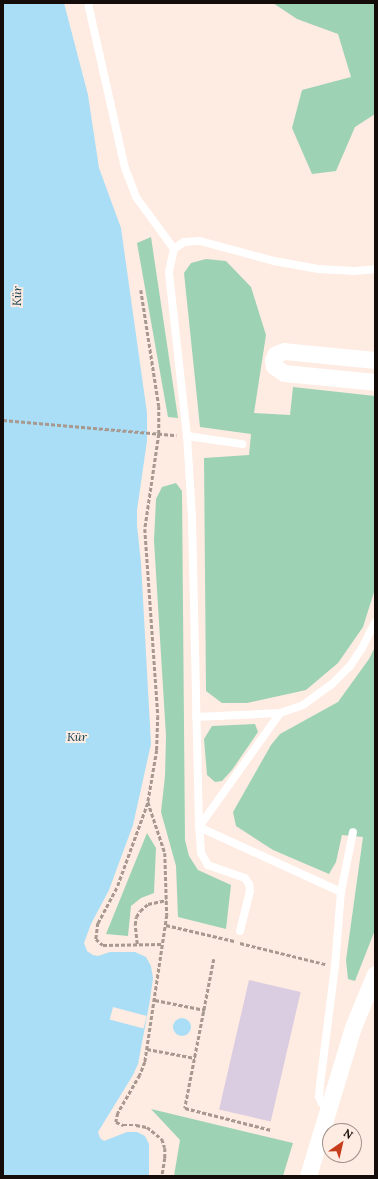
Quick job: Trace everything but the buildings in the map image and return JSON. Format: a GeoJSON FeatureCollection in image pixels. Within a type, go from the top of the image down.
{"type":"FeatureCollection","features":[{"type":"Feature","properties":{"kind":"street"},"geometry":{"type":"LineString","coordinates":[[375,360],[284,351],[276,354],[273,360],[274,366],[284,372],[375,382]]}},
{"type":"Feature","properties":{"kind":"street"},"geometry":{"type":"LineString","coordinates":[[308,1176],[353,1027],[375,974]]}},
{"type":"Feature","properties":{"kind":"lane"},"geometry":{"type":"LineString","coordinates":[[88,3],[125,168],[136,197],[174,249]]}},
{"type":"Feature","properties":{"kind":"lane"},"geometry":{"type":"LineString","coordinates":[[240,931],[250,891],[249,884],[245,878],[208,865],[201,854],[196,717],[192,517],[187,436],[169,272],[174,249],[184,242],[200,241],[274,261],[318,269],[354,271],[375,269]]}},
{"type":"Feature","properties":{"kind":"lane"},"geometry":{"type":"LineString","coordinates":[[187,436],[242,444]]}},
{"type":"Feature","properties":{"kind":"lane"},"geometry":{"type":"LineString","coordinates":[[196,717],[280,713],[303,705],[331,685],[350,666],[362,648],[375,623]]}},
{"type":"Feature","properties":{"kind":"lane"},"geometry":{"type":"LineString","coordinates":[[199,827],[280,713]]}},
{"type":"Feature","properties":{"kind":"lane"},"geometry":{"type":"LineString","coordinates":[[199,827],[341,892]]}},
{"type":"Feature","properties":{"kind":"lane"},"geometry":{"type":"LineString","coordinates":[[329,1106],[322,1103],[319,1097],[320,1085],[335,966],[341,892],[353,832]]}},
{"type":"Feature","properties":{"kind":"path"},"geometry":{"type":"LineString","coordinates":[[141,290],[159,406],[159,434],[145,529],[158,716],[157,750],[148,802],[117,888],[98,923],[96,940],[103,945],[163,944]]}},
{"type":"Feature","properties":{"kind":"path"},"geometry":{"type":"LineString","coordinates":[[3,420],[187,436]]}},
{"type":"Feature","properties":{"kind":"path"},"geometry":{"type":"LineString","coordinates":[[148,802],[165,853],[167,900],[166,925],[148,1050],[140,1075],[118,1113],[116,1122],[123,1125],[147,1127],[162,1140],[165,1148],[162,1176]]}},
{"type":"Feature","properties":{"kind":"path"},"geometry":{"type":"LineString","coordinates":[[137,944],[135,925],[136,917],[140,911],[148,904],[167,900]]}},
{"type":"Feature","properties":{"kind":"path"},"geometry":{"type":"LineString","coordinates":[[166,925],[335,966]]}},
{"type":"Feature","properties":{"kind":"path"},"geometry":{"type":"LineString","coordinates":[[214,959],[185,1108],[271,1130]]}},
{"type":"Feature","properties":{"kind":"path"},"geometry":{"type":"LineString","coordinates":[[155,1000],[205,1010]]}},
{"type":"Feature","properties":{"kind":"path"},"geometry":{"type":"LineString","coordinates":[[148,1050],[195,1058]]}},
{"type":"Feature","properties":{"kind":"green space"},"geometry":{"type":"Polygon","coordinates":[[[273,3],[375,3],[375,114],[355,127],[336,171],[312,174],[292,128],[302,90],[351,77],[338,34],[297,19],[273,3]]]}},
{"type":"Feature","properties":{"kind":"green space"},"geometry":{"type":"Polygon","coordinates":[[[151,237],[178,418],[168,417],[137,243],[151,237]]]}},
{"type":"Feature","properties":{"kind":"green space"},"geometry":{"type":"Polygon","coordinates":[[[206,259],[226,261],[251,287],[266,335],[254,413],[290,415],[293,387],[375,396],[375,589],[363,627],[338,663],[306,690],[247,703],[222,703],[206,691],[204,458],[249,455],[251,434],[200,427],[184,273],[191,263],[206,259]]]}},
{"type":"Feature","properties":{"kind":"green space"},"geometry":{"type":"Polygon","coordinates":[[[176,483],[182,491],[185,840],[189,856],[198,870],[231,885],[226,929],[178,917],[176,866],[161,812],[165,776],[166,736],[154,541],[156,499],[162,487],[176,483]]]}},
{"type":"Feature","properties":{"kind":"green space"},"geometry":{"type":"Polygon","coordinates":[[[375,647],[375,930],[355,981],[348,979],[346,960],[363,837],[342,835],[336,862],[329,874],[273,850],[236,826],[233,812],[271,745],[280,734],[338,702],[369,659],[375,647]]]}},
{"type":"Feature","properties":{"kind":"green space"},"geometry":{"type":"Polygon","coordinates":[[[255,724],[258,732],[232,770],[222,781],[215,782],[207,775],[204,739],[212,726],[255,724]]]}},
{"type":"Feature","properties":{"kind":"green space"},"geometry":{"type":"Polygon","coordinates":[[[147,833],[156,848],[154,893],[141,898],[131,906],[128,936],[106,934],[147,833]]]}},
{"type":"Feature","properties":{"kind":"green space"},"geometry":{"type":"Polygon","coordinates":[[[151,1109],[293,1143],[283,1176],[174,1176],[180,1140],[151,1109]]]}},
{"type":"Feature","properties":{"kind":"water","name":"Kür"},"geometry":{"type":"Polygon","coordinates":[[[3,3],[64,3],[88,95],[99,168],[121,228],[147,413],[147,441],[137,510],[137,525],[141,563],[151,744],[133,825],[109,890],[91,924],[84,943],[87,951],[93,955],[98,956],[110,952],[135,952],[146,957],[151,966],[153,978],[138,1064],[133,1075],[98,1132],[100,1138],[104,1141],[127,1132],[137,1132],[145,1136],[149,1144],[149,1176],[3,1176],[3,3]]]}},
{"type":"Feature","properties":{"kind":"water"},"geometry":{"type":"Polygon","coordinates":[[[178,1018],[186,1018],[191,1023],[189,1034],[186,1036],[178,1036],[173,1031],[173,1023],[178,1018]]]}},
{"type":"Feature","properties":{"kind":"pier"},"geometry":{"type":"Polygon","coordinates":[[[113,1007],[147,1016],[143,1029],[110,1020],[113,1007]]]}}]}
